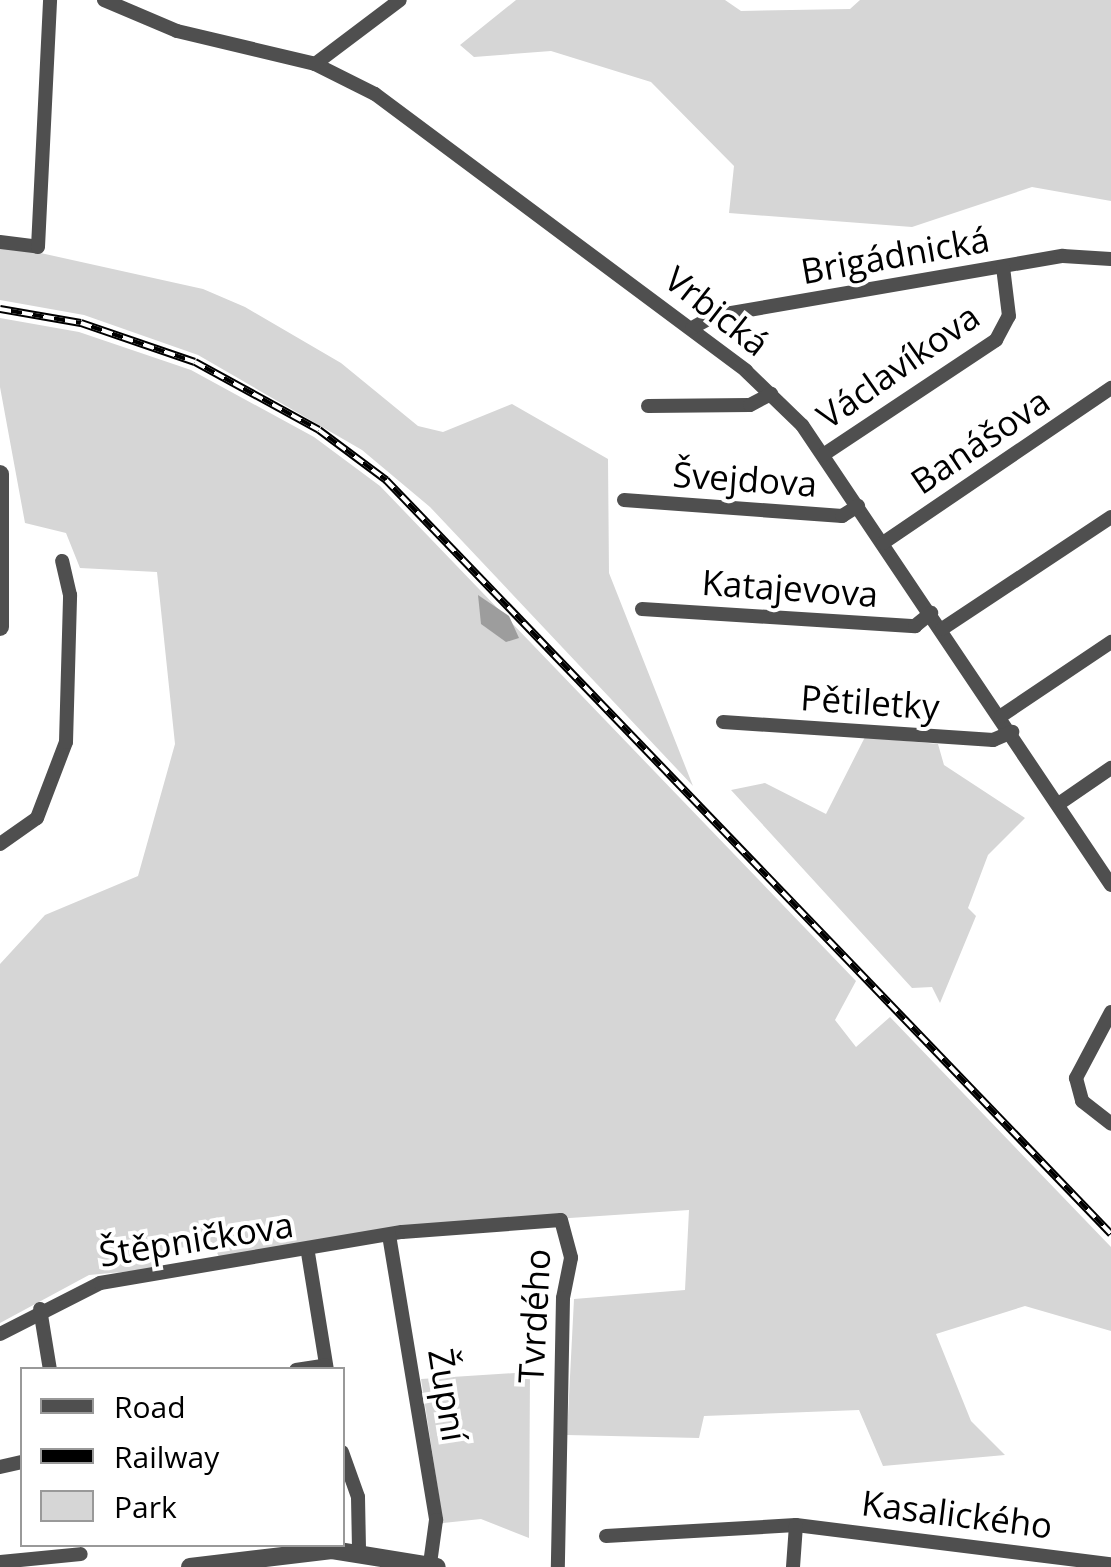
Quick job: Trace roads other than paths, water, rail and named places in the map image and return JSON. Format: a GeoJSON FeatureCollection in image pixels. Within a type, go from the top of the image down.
{"type":"FeatureCollection","features":[{"type":"Feature","properties":{"kind":"street"},"geometry":{"type":"LineString","coordinates":[[0,242],[38,247],[50,0]]}},
{"type":"Feature","properties":{"kind":"street","name":"Vrbická"},"geometry":{"type":"LineString","coordinates":[[104,0],[178,30],[315,64],[428,128],[692,328],[771,394],[823,455],[1060,802],[1111,885]]}},
{"type":"Feature","properties":{"kind":"street"},"geometry":{"type":"LineString","coordinates":[[315,64],[400,0]]}},
{"type":"Feature","properties":{"kind":"street","name":"Brigádnická"},"geometry":{"type":"LineString","coordinates":[[692,328],[714,316],[1003,266],[1111,259]]}},
{"type":"Feature","properties":{"kind":"street","name":"Václavíkova"},"geometry":{"type":"LineString","coordinates":[[823,455],[996,340],[1010,316],[1003,266]]}},
{"type":"Feature","properties":{"kind":"street","name":"Banášova"},"geometry":{"type":"LineString","coordinates":[[883,543],[1111,388]]}},
{"type":"Feature","properties":{"kind":"street"},"geometry":{"type":"LineString","coordinates":[[648,406],[750,405],[771,394]]}},
{"type":"Feature","properties":{"kind":"street"},"geometry":{"type":"LineString","coordinates":[[0,474],[0,628]]}},
{"type":"Feature","properties":{"kind":"street","name":"Švejdova"},"geometry":{"type":"LineString","coordinates":[[624,500],[842,516],[858,506]]}},
{"type":"Feature","properties":{"kind":"street"},"geometry":{"type":"LineString","coordinates":[[942,629],[1111,517]]}},
{"type":"Feature","properties":{"kind":"street"},"geometry":{"type":"LineString","coordinates":[[0,844],[38,818],[66,742],[70,595],[62,561]]}},
{"type":"Feature","properties":{"kind":"street","name":"Katajevova"},"geometry":{"type":"LineString","coordinates":[[642,609],[914,626],[931,613]]}},
{"type":"Feature","properties":{"kind":"street"},"geometry":{"type":"LineString","coordinates":[[1001,716],[1111,642]]}},
{"type":"Feature","properties":{"kind":"street","name":"Pětiletky"},"geometry":{"type":"LineString","coordinates":[[723,722],[993,740],[1012,732]]}},
{"type":"Feature","properties":{"kind":"street"},"geometry":{"type":"LineString","coordinates":[[1060,802],[1111,768]]}},
{"type":"Feature","properties":{"kind":"street"},"geometry":{"type":"LineString","coordinates":[[1111,1012],[1076,1078],[1090,1111],[1111,1124]]}},
{"type":"Feature","properties":{"kind":"street","name":"Tvrdého"},"geometry":{"type":"LineString","coordinates":[[412,1231],[561,1220],[566,1227],[572,1258],[563,1298],[558,1567]]}},
{"type":"Feature","properties":{"kind":"street","name":"Štěpničkova"},"geometry":{"type":"LineString","coordinates":[[0,1334],[40,1309],[100,1283],[308,1252],[412,1231]]}},
{"type":"Feature","properties":{"kind":"street","name":"Župní"},"geometry":{"type":"LineString","coordinates":[[389,1235],[436,1520],[434,1566]]}},
{"type":"Feature","properties":{"kind":"street"},"geometry":{"type":"LineString","coordinates":[[308,1252],[327,1367]]}},
{"type":"Feature","properties":{"kind":"street"},"geometry":{"type":"LineString","coordinates":[[40,1309],[50,1367]]}},
{"type":"Feature","properties":{"kind":"street"},"geometry":{"type":"LineString","coordinates":[[345,1460],[358,1497],[359,1551]]}},
{"type":"Feature","properties":{"kind":"street"},"geometry":{"type":"LineString","coordinates":[[793,1567],[796,1525]]}},
{"type":"Feature","properties":{"kind":"street","name":"Kasalického"},"geometry":{"type":"LineString","coordinates":[[606,1536],[796,1525],[1111,1564]]}},
{"type":"Feature","properties":{"kind":"street"},"geometry":{"type":"LineString","coordinates":[[190,1567],[359,1551],[434,1566]]}},
{"type":"Feature","properties":{"kind":"street"},"geometry":{"type":"LineString","coordinates":[[0,1562],[82,1555]]}},
{"type":"Feature","properties":{"kind":"railway"},"geometry":{"type":"LineString","coordinates":[[0,309],[81,323],[195,362],[319,430],[386,480],[1111,1234]]}}]}
